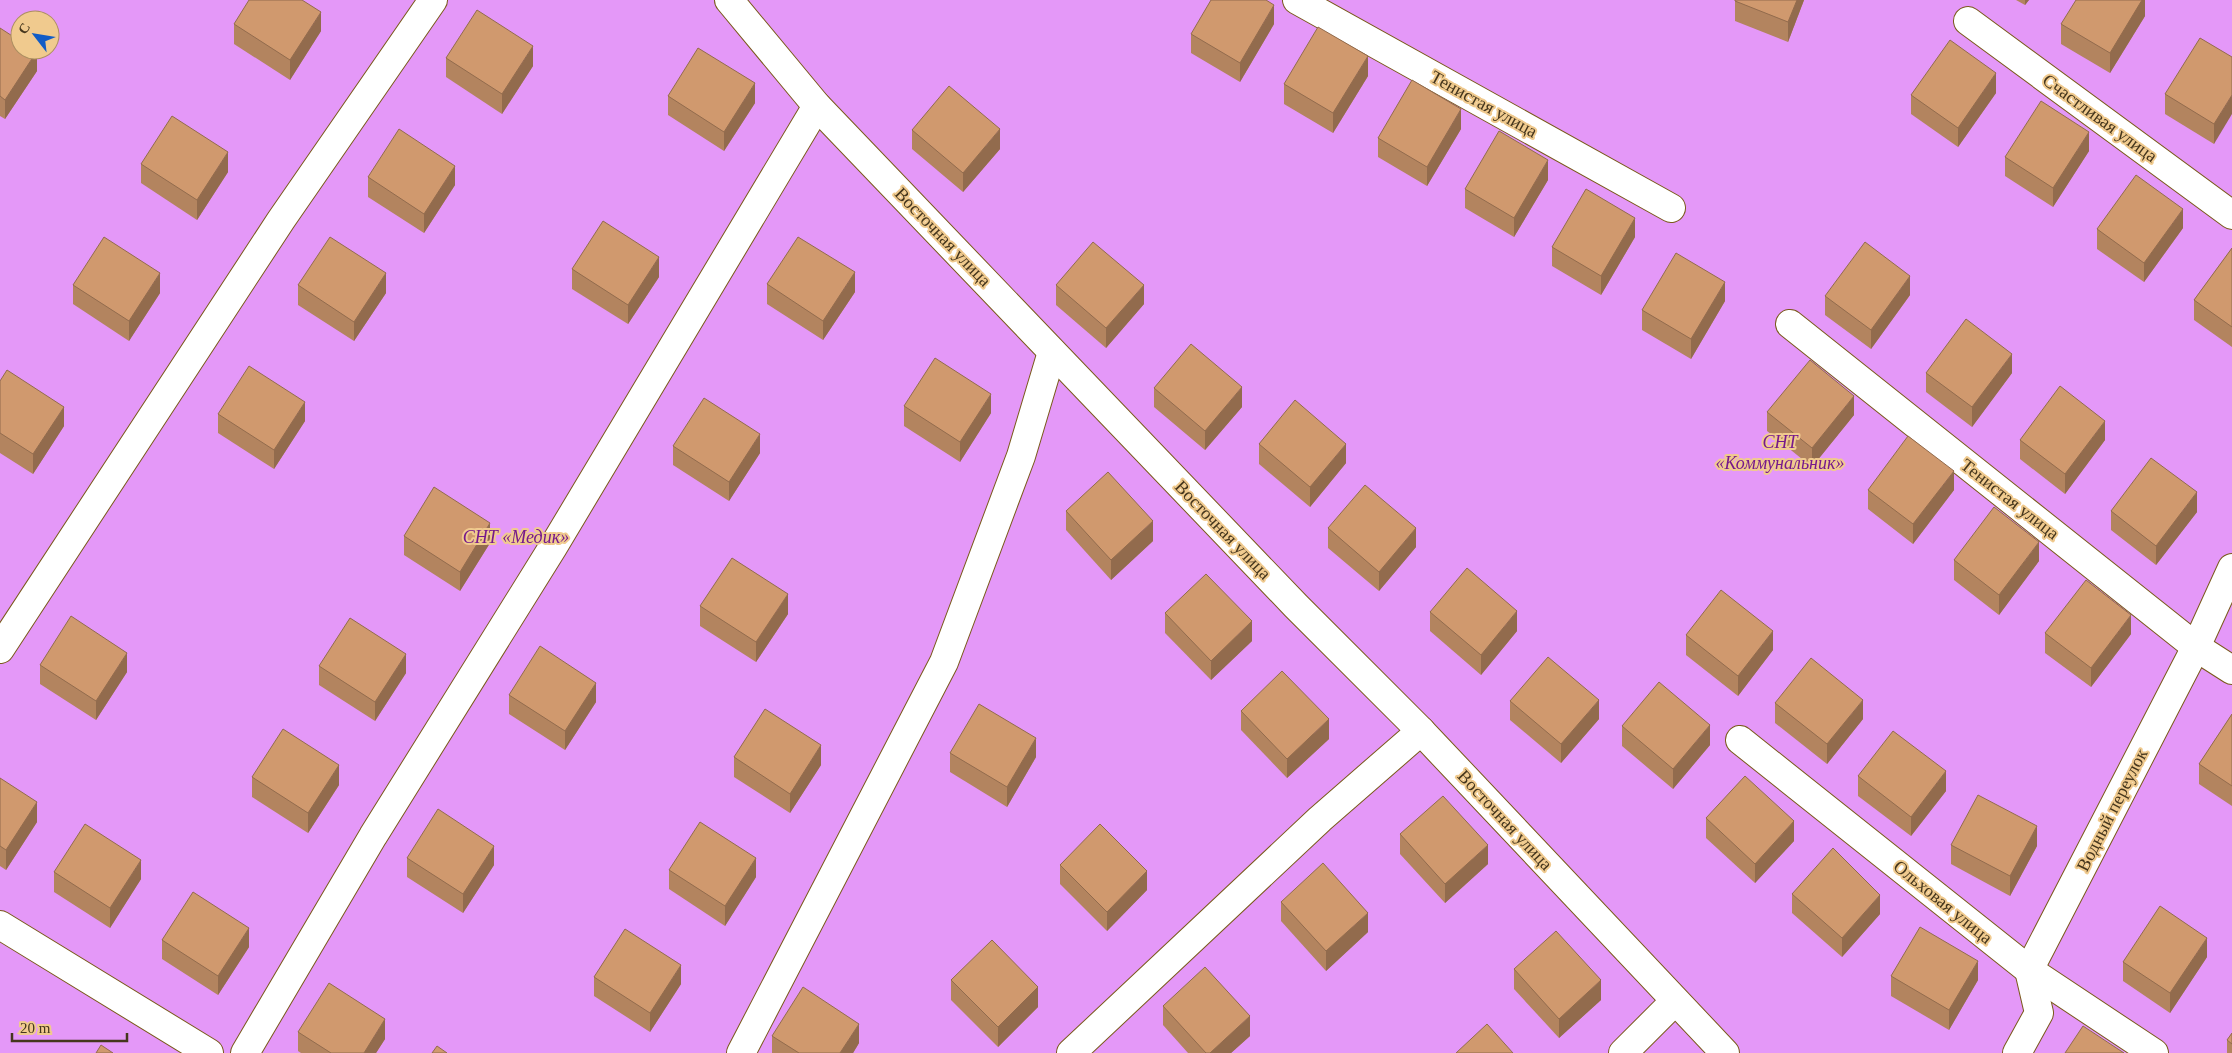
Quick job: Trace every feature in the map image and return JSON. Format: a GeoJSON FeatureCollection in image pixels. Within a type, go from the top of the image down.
{"type":"FeatureCollection","features":[{"type":"Feature","properties":{"kind":"street"},"geometry":{"type":"LineString","coordinates":[[0,649],[280,220],[433,0]]}},
{"type":"Feature","properties":{"kind":"street","name":"Восточная улица"},"geometry":{"type":"LineString","coordinates":[[729,0],[817,106],[1296,606],[1421,731],[1725,1053]]}},
{"type":"Feature","properties":{"kind":"street","name":"Тенистая улица"},"geometry":{"type":"LineString","coordinates":[[1297,0],[1671,208]]}},
{"type":"Feature","properties":{"kind":"street","name":"Счастливая улица"},"geometry":{"type":"LineString","coordinates":[[1968,22],[2232,215]]}},
{"type":"Feature","properties":{"kind":"street"},"geometry":{"type":"LineString","coordinates":[[245,1053],[373,836],[553,547],[817,106]]}},
{"type":"Feature","properties":{"kind":"street","name":"Тенистая улица"},"geometry":{"type":"LineString","coordinates":[[1790,324],[2196,647],[2232,670]]}},
{"type":"Feature","properties":{"kind":"street"},"geometry":{"type":"LineString","coordinates":[[741,1053],[944,662],[1021,456],[1052,352]]}},
{"type":"Feature","properties":{"kind":"street","name":"Водный переулок"},"geometry":{"type":"LineString","coordinates":[[2029,970],[2196,647],[2232,568]]}},
{"type":"Feature","properties":{"kind":"street"},"geometry":{"type":"LineString","coordinates":[[1071,1053],[1320,819],[1421,731]]}},
{"type":"Feature","properties":{"kind":"street","name":"Ольховая улица"},"geometry":{"type":"LineString","coordinates":[[1740,740],[2029,970],[2154,1053]]}},
{"type":"Feature","properties":{"kind":"street"},"geometry":{"type":"LineString","coordinates":[[0,925],[209,1053]]}},
{"type":"Feature","properties":{"kind":"street"},"geometry":{"type":"LineString","coordinates":[[2017,1053],[2038,1013],[2029,970]]}},
{"type":"Feature","properties":{"kind":"street"},"geometry":{"type":"LineString","coordinates":[[1623,1053],[1675,1001]]}},
{"type":"Feature","properties":{"kind":"green space"},"geometry":{"type":"Polygon","coordinates":[[[0,0],[2232,0],[2232,1053],[0,1053],[0,0]]]}},
{"type":"Feature","properties":{"kind":"building"},"geometry":{"type":"Polygon","coordinates":[[[249,0],[302,0],[321,12],[290,60],[234,24],[249,0]]]}},
{"type":"Feature","properties":{"kind":"building"},"geometry":{"type":"Polygon","coordinates":[[[1211,0],[1266,0],[1274,5],[1240,63],[1191,34],[1211,0]]]}},
{"type":"Feature","properties":{"kind":"building"},"geometry":{"type":"Polygon","coordinates":[[[1735,0],[1797,0],[1788,22],[1735,0]]]}},
{"type":"Feature","properties":{"kind":"building"},"geometry":{"type":"Polygon","coordinates":[[[2076,0],[2142,0],[2110,53],[2061,24],[2076,0]]]}},
{"type":"Feature","properties":{"kind":"building"},"geometry":{"type":"Polygon","coordinates":[[[477,10],[533,46],[502,94],[446,58],[477,10]]]}},
{"type":"Feature","properties":{"kind":"building"},"geometry":{"type":"Polygon","coordinates":[[[1318,27],[1368,56],[1333,113],[1284,84],[1318,27]]]}},
{"type":"Feature","properties":{"kind":"building"},"geometry":{"type":"Polygon","coordinates":[[[0,28],[10,34],[10,60],[31,60],[5,100],[0,96],[0,28]]]}},
{"type":"Feature","properties":{"kind":"building"},"geometry":{"type":"Polygon","coordinates":[[[2200,38],[2232,57],[2232,95],[2214,124],[2165,94],[2200,38]]]}},
{"type":"Feature","properties":{"kind":"building"},"geometry":{"type":"Polygon","coordinates":[[[1950,40],[1996,73],[1958,128],[1911,95],[1950,40]]]}},
{"type":"Feature","properties":{"kind":"building"},"geometry":{"type":"Polygon","coordinates":[[[698,48],[755,83],[724,132],[668,96],[698,48]]]}},
{"type":"Feature","properties":{"kind":"building"},"geometry":{"type":"Polygon","coordinates":[[[1412,80],[1461,109],[1427,167],[1378,138],[1412,80]]]}},
{"type":"Feature","properties":{"kind":"building"},"geometry":{"type":"Polygon","coordinates":[[[949,86],[1000,129],[963,173],[912,130],[949,86]]]}},
{"type":"Feature","properties":{"kind":"building"},"geometry":{"type":"Polygon","coordinates":[[[2041,101],[2089,132],[2053,188],[2005,157],[2041,101]]]}},
{"type":"Feature","properties":{"kind":"building"},"geometry":{"type":"Polygon","coordinates":[[[172,116],[228,152],[197,200],[141,164],[172,116]]]}},
{"type":"Feature","properties":{"kind":"building"},"geometry":{"type":"Polygon","coordinates":[[[399,129],[455,166],[424,214],[368,177],[399,129]]]}},
{"type":"Feature","properties":{"kind":"building"},"geometry":{"type":"Polygon","coordinates":[[[1499,131],[1548,160],[1514,218],[1465,189],[1499,131]]]}},
{"type":"Feature","properties":{"kind":"building"},"geometry":{"type":"Polygon","coordinates":[[[2136,175],[2183,209],[2144,263],[2097,229],[2136,175]]]}},
{"type":"Feature","properties":{"kind":"building"},"geometry":{"type":"Polygon","coordinates":[[[1586,189],[1635,218],[1601,276],[1552,247],[1586,189]]]}},
{"type":"Feature","properties":{"kind":"building"},"geometry":{"type":"Polygon","coordinates":[[[603,221],[659,257],[628,305],[572,269],[603,221]]]}},
{"type":"Feature","properties":{"kind":"building"},"geometry":{"type":"Polygon","coordinates":[[[104,237],[160,273],[129,321],[73,285],[104,237]]]}},
{"type":"Feature","properties":{"kind":"building"},"geometry":{"type":"Polygon","coordinates":[[[330,237],[386,273],[354,322],[298,285],[330,237]]]}},
{"type":"Feature","properties":{"kind":"building"},"geometry":{"type":"Polygon","coordinates":[[[798,237],[855,272],[823,321],[767,284],[798,237]]]}},
{"type":"Feature","properties":{"kind":"building"},"geometry":{"type":"Polygon","coordinates":[[[1093,242],[1144,285],[1106,328],[1056,285],[1093,242]]]}},
{"type":"Feature","properties":{"kind":"building"},"geometry":{"type":"Polygon","coordinates":[[[1865,242],[1910,276],[1871,330],[1825,296],[1865,242]]]}},
{"type":"Feature","properties":{"kind":"building"},"geometry":{"type":"Polygon","coordinates":[[[2232,248],[2232,327],[2194,300],[2232,248]]]}},
{"type":"Feature","properties":{"kind":"building"},"geometry":{"type":"Polygon","coordinates":[[[1676,253],[1725,282],[1691,339],[1642,310],[1676,253]]]}},
{"type":"Feature","properties":{"kind":"building"},"geometry":{"type":"Polygon","coordinates":[[[1966,319],[2012,354],[1972,407],[1926,373],[1966,319]]]}},
{"type":"Feature","properties":{"kind":"building"},"geometry":{"type":"Polygon","coordinates":[[[1191,344],[1242,387],[1205,431],[1154,388],[1191,344]]]}},
{"type":"Feature","properties":{"kind":"building"},"geometry":{"type":"Polygon","coordinates":[[[935,358],[991,394],[960,442],[904,406],[935,358]]]}},
{"type":"Feature","properties":{"kind":"building"},"geometry":{"type":"Polygon","coordinates":[[[1810,360],[1854,396],[1812,448],[1767,412],[1810,360]]]}},
{"type":"Feature","properties":{"kind":"building"},"geometry":{"type":"Polygon","coordinates":[[[249,366],[305,402],[274,450],[218,414],[249,366]]]}},
{"type":"Feature","properties":{"kind":"building"},"geometry":{"type":"Polygon","coordinates":[[[7,370],[64,407],[33,454],[0,433],[0,381],[7,370]]]}},
{"type":"Feature","properties":{"kind":"building"},"geometry":{"type":"Polygon","coordinates":[[[2060,386],[2105,421],[2065,474],[2020,440],[2060,386]]]}},
{"type":"Feature","properties":{"kind":"building"},"geometry":{"type":"Polygon","coordinates":[[[704,398],[760,434],[729,482],[673,446],[704,398]]]}},
{"type":"Feature","properties":{"kind":"building"},"geometry":{"type":"Polygon","coordinates":[[[1295,400],[1346,444],[1310,487],[1259,444],[1295,400]]]}},
{"type":"Feature","properties":{"kind":"building"},"geometry":{"type":"Polygon","coordinates":[[[1908,436],[1954,471],[1913,524],[1868,490],[1908,436]]]}},
{"type":"Feature","properties":{"kind":"building"},"geometry":{"type":"Polygon","coordinates":[[[2151,458],[2197,492],[2156,546],[2111,511],[2151,458]]]}},
{"type":"Feature","properties":{"kind":"building"},"geometry":{"type":"Polygon","coordinates":[[[1108,472],[1153,521],[1111,560],[1066,511],[1108,472]]]}},
{"type":"Feature","properties":{"kind":"building"},"geometry":{"type":"Polygon","coordinates":[[[1365,485],[1416,528],[1379,572],[1328,528],[1365,485]]]}},
{"type":"Feature","properties":{"kind":"building"},"geometry":{"type":"Polygon","coordinates":[[[434,487],[490,523],[460,572],[404,536],[434,487]]]}},
{"type":"Feature","properties":{"kind":"building"},"geometry":{"type":"Polygon","coordinates":[[[1994,507],[2039,542],[1999,595],[1954,560],[1994,507]]]}},
{"type":"Feature","properties":{"kind":"building"},"geometry":{"type":"Polygon","coordinates":[[[732,558],[788,594],[756,642],[700,606],[732,558]]]}},
{"type":"Feature","properties":{"kind":"building"},"geometry":{"type":"Polygon","coordinates":[[[1467,568],[1517,611],[1481,655],[1430,612],[1467,568]]]}},
{"type":"Feature","properties":{"kind":"building"},"geometry":{"type":"Polygon","coordinates":[[[1206,574],[1252,621],[1211,661],[1165,613],[1206,574]]]}},
{"type":"Feature","properties":{"kind":"building"},"geometry":{"type":"Polygon","coordinates":[[[2086,580],[2131,615],[2091,668],[2045,633],[2086,580]]]}},
{"type":"Feature","properties":{"kind":"building"},"geometry":{"type":"Polygon","coordinates":[[[1721,590],[1773,631],[1738,676],[1686,635],[1721,590]]]}},
{"type":"Feature","properties":{"kind":"building"},"geometry":{"type":"Polygon","coordinates":[[[71,616],[127,653],[96,701],[40,665],[71,616]]]}},
{"type":"Feature","properties":{"kind":"building"},"geometry":{"type":"Polygon","coordinates":[[[350,618],[406,654],[375,702],[319,666],[350,618]]]}},
{"type":"Feature","properties":{"kind":"building"},"geometry":{"type":"Polygon","coordinates":[[[540,646],[596,683],[565,731],[509,695],[540,646]]]}},
{"type":"Feature","properties":{"kind":"building"},"geometry":{"type":"Polygon","coordinates":[[[1548,657],[1599,700],[1561,744],[1510,701],[1548,657]]]}},
{"type":"Feature","properties":{"kind":"building"},"geometry":{"type":"Polygon","coordinates":[[[1811,658],[1863,700],[1827,744],[1775,703],[1811,658]]]}},
{"type":"Feature","properties":{"kind":"building"},"geometry":{"type":"Polygon","coordinates":[[[1282,671],[1329,719],[1287,759],[1241,711],[1282,671]]]}},
{"type":"Feature","properties":{"kind":"building"},"geometry":{"type":"Polygon","coordinates":[[[1659,682],[1710,725],[1673,769],[1622,726],[1659,682]]]}},
{"type":"Feature","properties":{"kind":"building"},"geometry":{"type":"Polygon","coordinates":[[[979,704],[1036,738],[1007,787],[950,753],[979,704]]]}},
{"type":"Feature","properties":{"kind":"building"},"geometry":{"type":"Polygon","coordinates":[[[765,709],[821,745],[790,794],[734,757],[765,709]]]}},
{"type":"Feature","properties":{"kind":"building"},"geometry":{"type":"Polygon","coordinates":[[[2232,714],[2232,786],[2199,764],[2232,714]]]}},
{"type":"Feature","properties":{"kind":"building"},"geometry":{"type":"Polygon","coordinates":[[[283,729],[339,765],[308,813],[252,777],[283,729]]]}},
{"type":"Feature","properties":{"kind":"building"},"geometry":{"type":"Polygon","coordinates":[[[1893,731],[1946,771],[1911,817],[1858,776],[1893,731]]]}},
{"type":"Feature","properties":{"kind":"building"},"geometry":{"type":"Polygon","coordinates":[[[1745,776],[1794,821],[1755,864],[1706,818],[1745,776]]]}},
{"type":"Feature","properties":{"kind":"building"},"geometry":{"type":"Polygon","coordinates":[[[0,778],[37,802],[6,850],[0,846],[0,778]]]}},
{"type":"Feature","properties":{"kind":"building"},"geometry":{"type":"Polygon","coordinates":[[[1978,795],[2037,826],[2010,876],[1951,845],[1978,795]]]}},
{"type":"Feature","properties":{"kind":"building"},"geometry":{"type":"Polygon","coordinates":[[[1443,796],[1488,845],[1445,884],[1400,834],[1443,796]]]}},
{"type":"Feature","properties":{"kind":"building"},"geometry":{"type":"Polygon","coordinates":[[[438,809],[494,846],[463,894],[407,858],[438,809]]]}},
{"type":"Feature","properties":{"kind":"building"},"geometry":{"type":"Polygon","coordinates":[[[700,822],[756,858],[725,906],[669,870],[700,822]]]}},
{"type":"Feature","properties":{"kind":"building"},"geometry":{"type":"Polygon","coordinates":[[[85,824],[141,860],[110,908],[54,872],[85,824]]]}},
{"type":"Feature","properties":{"kind":"building"},"geometry":{"type":"Polygon","coordinates":[[[1100,824],[1147,871],[1107,912],[1060,865],[1100,824]]]}},
{"type":"Feature","properties":{"kind":"building"},"geometry":{"type":"Polygon","coordinates":[[[1833,848],[1880,895],[1842,938],[1792,894],[1833,848]]]}},
{"type":"Feature","properties":{"kind":"building"},"geometry":{"type":"Polygon","coordinates":[[[1323,863],[1368,913],[1326,951],[1281,902],[1323,863]]]}},
{"type":"Feature","properties":{"kind":"building"},"geometry":{"type":"Polygon","coordinates":[[[193,892],[249,928],[218,976],[162,940],[193,892]]]}},
{"type":"Feature","properties":{"kind":"building"},"geometry":{"type":"Polygon","coordinates":[[[2160,906],[2207,938],[2170,993],[2123,962],[2160,906]]]}},
{"type":"Feature","properties":{"kind":"building"},"geometry":{"type":"Polygon","coordinates":[[[1920,927],[1978,961],[1949,1010],[1891,976],[1920,927]]]}},
{"type":"Feature","properties":{"kind":"building"},"geometry":{"type":"Polygon","coordinates":[[[625,929],[681,965],[650,1013],[594,977],[625,929]]]}},
{"type":"Feature","properties":{"kind":"building"},"geometry":{"type":"Polygon","coordinates":[[[1556,931],[1601,980],[1559,1019],[1514,969],[1556,931]]]}},
{"type":"Feature","properties":{"kind":"building"},"geometry":{"type":"Polygon","coordinates":[[[992,940],[1038,987],[998,1027],[951,980],[992,940]]]}},
{"type":"Feature","properties":{"kind":"building"},"geometry":{"type":"Polygon","coordinates":[[[1205,967],[1250,1016],[1210,1053],[1206,1053],[1163,1006],[1205,967]]]}},
{"type":"Feature","properties":{"kind":"building"},"geometry":{"type":"Polygon","coordinates":[[[329,983],[385,1019],[364,1053],[331,1053],[298,1032],[329,983]]]}},
{"type":"Feature","properties":{"kind":"building"},"geometry":{"type":"Polygon","coordinates":[[[803,987],[859,1024],[840,1053],[799,1053],[772,1036],[803,987]]]}},
{"type":"Feature","properties":{"kind":"building"},"geometry":{"type":"Polygon","coordinates":[[[1487,1024],[1513,1053],[1456,1053],[1487,1024]]]}},
{"type":"Feature","properties":{"kind":"building"},"geometry":{"type":"Polygon","coordinates":[[[2083,1026],[2124,1053],[2065,1053],[2083,1026]]]}},
{"type":"Feature","properties":{"kind":"building"},"geometry":{"type":"Polygon","coordinates":[[[2232,1033],[2232,1044],[2227,1040],[2232,1033]]]}},
{"type":"Feature","properties":{"kind":"building"},"geometry":{"type":"Polygon","coordinates":[[[101,1045],[113,1053],[96,1053],[101,1045]]]}},
{"type":"Feature","properties":{"kind":"building"},"geometry":{"type":"Polygon","coordinates":[[[437,1046],[447,1053],[432,1053],[437,1046]]]}},
{"type":"Feature","properties":{"kind":"park label","name":"СНТ «Коммунальник»"},"geometry":{"type":"Point","coordinates":[1780,452]}},
{"type":"Feature","properties":{"kind":"park label","name":"СНТ «Медик»"},"geometry":{"type":"Point","coordinates":[516,537]}}]}
